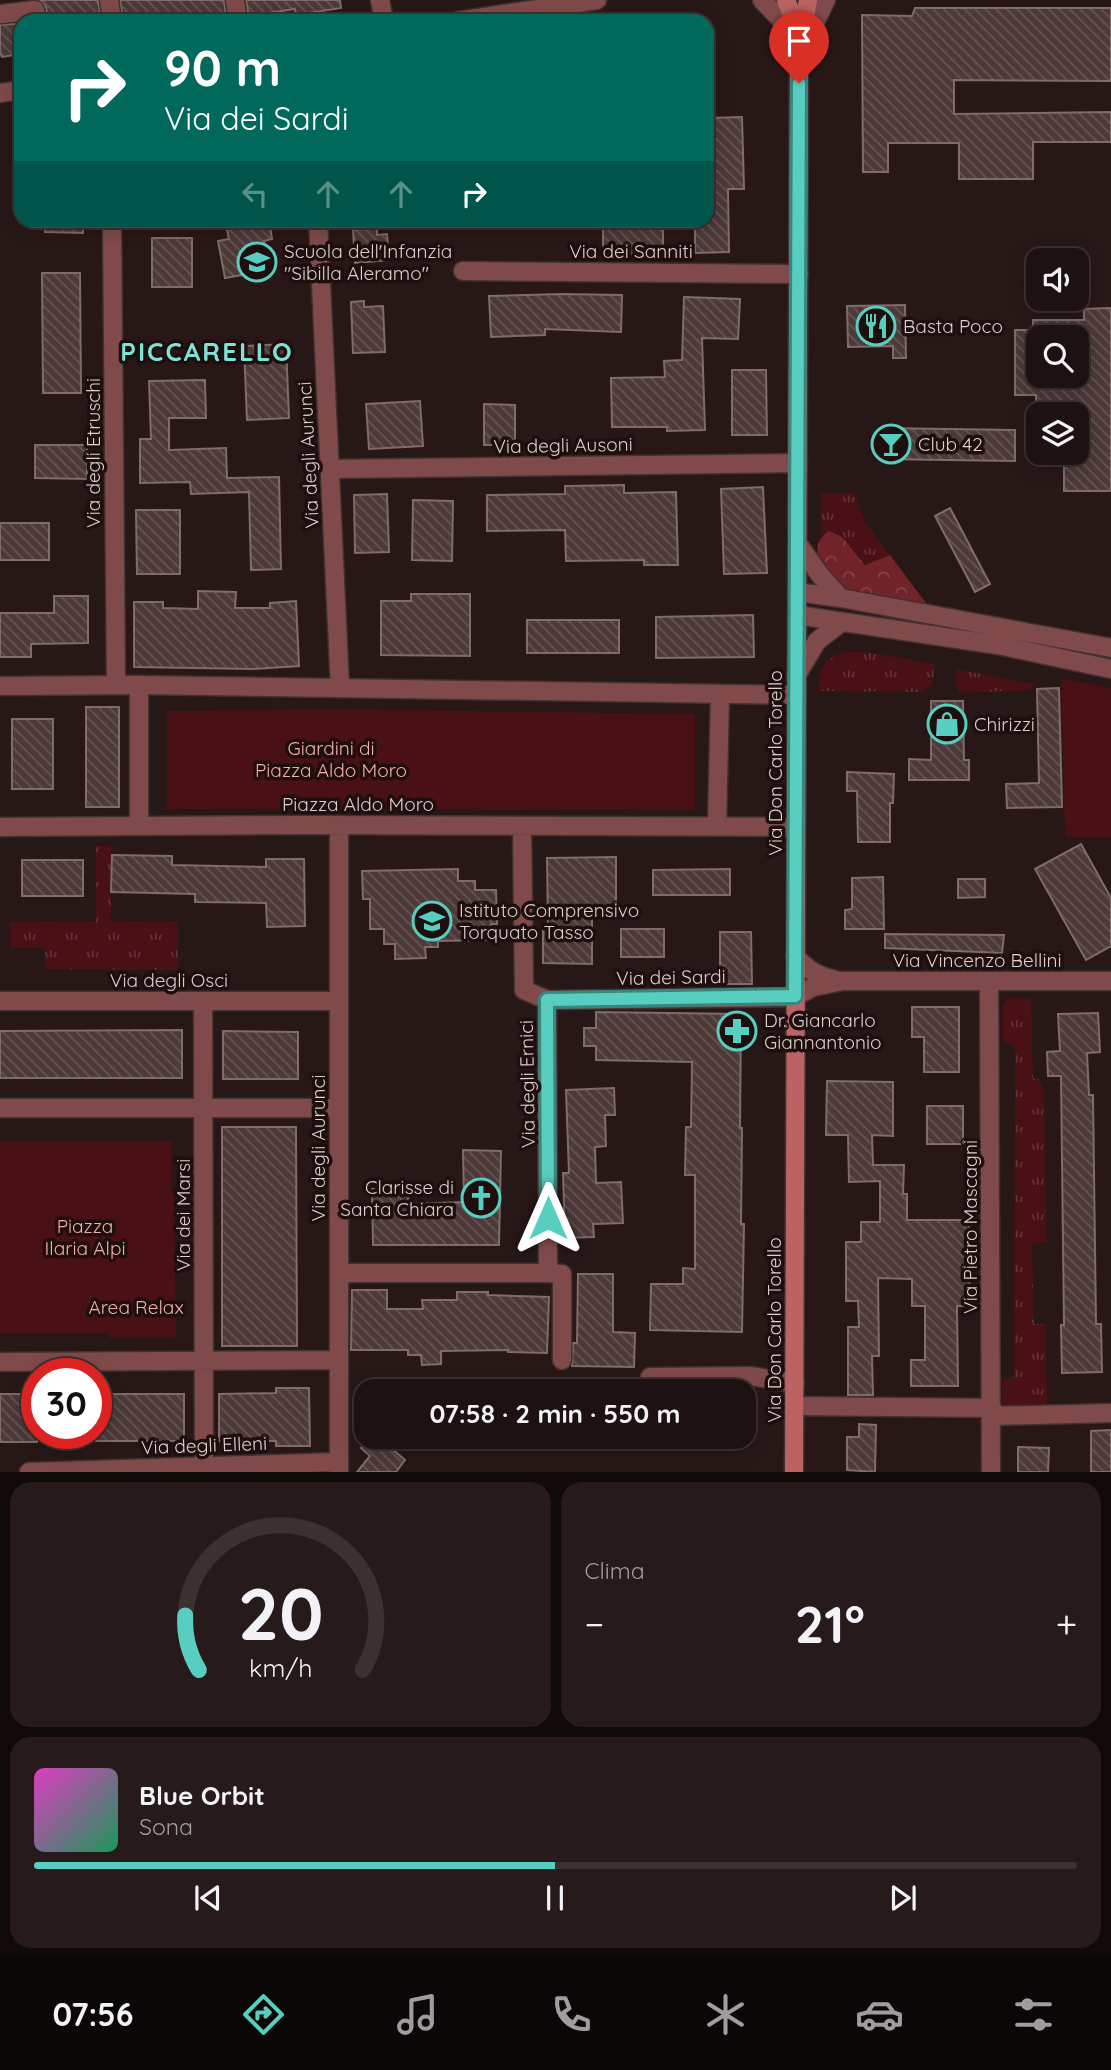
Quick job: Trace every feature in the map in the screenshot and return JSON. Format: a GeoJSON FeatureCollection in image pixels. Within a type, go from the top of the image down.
{"type":"FeatureCollection","features":[{"type":"Feature","properties":{"kind":"main road","name":"Via Don Carlo Torello"},"geometry":{"type":"LineString","coordinates":[[786,0],[797,26],[799,55],[794,1472]]}},
{"type":"Feature","properties":{"kind":"main road","name":"Via Don Carlo Torello"},"geometry":{"type":"LineString","coordinates":[[799,55],[808,0]]}},
{"type":"Feature","properties":{"kind":"street"},"geometry":{"type":"LineString","coordinates":[[504,14],[597,0]]}},
{"type":"Feature","properties":{"kind":"street"},"geometry":{"type":"LineString","coordinates":[[762,0],[786,26],[799,55]]}},
{"type":"Feature","properties":{"kind":"street"},"geometry":{"type":"LineString","coordinates":[[799,55],[827,0]]}},
{"type":"Feature","properties":{"kind":"street"},"geometry":{"type":"LineString","coordinates":[[2,14],[36,10],[36,14]]}},
{"type":"Feature","properties":{"kind":"street","name":"Via degli Etruschi"},"geometry":{"type":"LineString","coordinates":[[112,228],[116,685]]}},
{"type":"Feature","properties":{"kind":"street","name":"Via degli Aurunci"},"geometry":{"type":"LineString","coordinates":[[317,228],[340,688]]}},
{"type":"Feature","properties":{"kind":"street","name":"Via dei Sanniti"},"geometry":{"type":"LineString","coordinates":[[463,271],[799,274]]}},
{"type":"Feature","properties":{"kind":"street","name":"Via degli Ausoni"},"geometry":{"type":"LineString","coordinates":[[330,469],[798,463]]}},
{"type":"Feature","properties":{"kind":"street"},"geometry":{"type":"LineString","coordinates":[[798,544],[841,598]]}},
{"type":"Feature","properties":{"kind":"street"},"geometry":{"type":"LineString","coordinates":[[797,592],[1111,648]]}},
{"type":"Feature","properties":{"kind":"street"},"geometry":{"type":"LineString","coordinates":[[797,615],[998,646],[1111,669]]}},
{"type":"Feature","properties":{"kind":"street"},"geometry":{"type":"LineString","coordinates":[[796,676],[817,641],[842,622]]}},
{"type":"Feature","properties":{"kind":"street"},"geometry":{"type":"LineString","coordinates":[[139,685],[139,825]]}},
{"type":"Feature","properties":{"kind":"street"},"geometry":{"type":"LineString","coordinates":[[0,686],[139,685],[796,695]]}},
{"type":"Feature","properties":{"kind":"street"},"geometry":{"type":"LineString","coordinates":[[717,826],[720,694]]}},
{"type":"Feature","properties":{"kind":"street","name":"Via degli Aurunci"},"geometry":{"type":"LineString","coordinates":[[339,825],[339,1467]]}},
{"type":"Feature","properties":{"kind":"street","name":"Via degli Ernici"},"geometry":{"type":"LineString","coordinates":[[522,826],[524,990],[547,1000],[548,1273]]}},
{"type":"Feature","properties":{"kind":"street","name":"Piazza Aldo Moro"},"geometry":{"type":"LineString","coordinates":[[0,827],[796,827]]}},
{"type":"Feature","properties":{"kind":"street","name":"Via Vincenzo Bellini"},"geometry":{"type":"LineString","coordinates":[[795,956],[819,976],[843,981],[1111,981]]}},
{"type":"Feature","properties":{"kind":"street","name":"Via Vincenzo Bellini"},"geometry":{"type":"LineString","coordinates":[[795,996],[813,988],[843,981]]}},
{"type":"Feature","properties":{"kind":"street","name":"Via Pietro Mascagni"},"geometry":{"type":"LineString","coordinates":[[989,981],[991,1472]]}},
{"type":"Feature","properties":{"kind":"street","name":"Via dei Sardi"},"geometry":{"type":"LineString","coordinates":[[547,1000],[795,996]]}},
{"type":"Feature","properties":{"kind":"street","name":"Via degli Osci"},"geometry":{"type":"LineString","coordinates":[[0,1001],[339,1001]]}},
{"type":"Feature","properties":{"kind":"street","name":"Via dei Marsi"},"geometry":{"type":"LineString","coordinates":[[203,1001],[204,1469]]}},
{"type":"Feature","properties":{"kind":"street"},"geometry":{"type":"LineString","coordinates":[[0,1108],[339,1108]]}},
{"type":"Feature","properties":{"kind":"street"},"geometry":{"type":"LineString","coordinates":[[339,1273],[562,1274],[562,1360]]}},
{"type":"Feature","properties":{"kind":"street"},"geometry":{"type":"LineString","coordinates":[[0,1362],[339,1360]]}},
{"type":"Feature","properties":{"kind":"street"},"geometry":{"type":"LineString","coordinates":[[650,1377],[750,1376],[794,1383]]}},
{"type":"Feature","properties":{"kind":"street"},"geometry":{"type":"LineString","coordinates":[[794,1406],[1111,1413]]}},
{"type":"Feature","properties":{"kind":"street","name":"Via degli Elleni"},"geometry":{"type":"LineString","coordinates":[[29,1472],[339,1467]]}},
{"type":"Feature","properties":{"kind":"green space"},"geometry":{"type":"Polygon","coordinates":[[[821,493],[854,493],[865,522],[890,555],[866,565],[855,552],[825,533],[822,537],[821,493]]]}},
{"type":"Feature","properties":{"kind":"green space"},"geometry":{"type":"Polygon","coordinates":[[[829,531],[842,537],[865,565],[890,555],[929,607],[841,596],[820,564],[818,555],[821,538],[829,531]]]}},
{"type":"Feature","properties":{"kind":"green space"},"geometry":{"type":"Polygon","coordinates":[[[845,652],[865,652],[934,664],[933,683],[922,692],[818,691],[823,666],[831,658],[845,652]]]}},
{"type":"Feature","properties":{"kind":"green space"},"geometry":{"type":"Polygon","coordinates":[[[956,669],[1033,684],[1031,690],[962,693],[955,685],[956,669]]]}},
{"type":"Feature","properties":{"kind":"green space"},"geometry":{"type":"Polygon","coordinates":[[[1061,678],[1111,688],[1111,838],[1065,837],[1061,678]]]}},
{"type":"Feature","properties":{"kind":"green space","name":"Giardini di Piazza Aldo Moro"},"geometry":{"type":"Polygon","coordinates":[[[329,709],[695,714],[695,810],[167,809],[167,711],[329,709]]]}},
{"type":"Feature","properties":{"kind":"green space"},"geometry":{"type":"Polygon","coordinates":[[[96,846],[111,846],[111,922],[178,922],[178,970],[45,969],[45,948],[10,948],[10,922],[96,922],[96,846]]]}},
{"type":"Feature","properties":{"kind":"green space"},"geometry":{"type":"Polygon","coordinates":[[[1009,998],[1031,999],[1033,1078],[1039,1079],[1044,1092],[1047,1242],[1032,1244],[1034,1324],[1046,1324],[1047,1406],[1005,1406],[1002,1403],[1002,1382],[1014,1376],[1015,1047],[1002,1040],[1002,1005],[1009,998]]]}},
{"type":"Feature","properties":{"kind":"green space","name":"Piazza Ilaria Alpi"},"geometry":{"type":"Polygon","coordinates":[[[0,1141],[171,1141],[176,1338],[110,1338],[108,1333],[0,1333],[0,1141]]]}},
{"type":"Feature","properties":{"kind":"building"},"geometry":{"type":"Polygon","coordinates":[[[40,0],[98,0],[100,14],[47,14],[46,7],[40,0]]]}},
{"type":"Feature","properties":{"kind":"building"},"geometry":{"type":"Polygon","coordinates":[[[120,0],[224,0],[226,14],[122,14],[120,0]]]}},
{"type":"Feature","properties":{"kind":"building"},"geometry":{"type":"Polygon","coordinates":[[[246,0],[340,0],[341,8],[302,14],[296,14],[295,9],[249,14],[246,0]]]}},
{"type":"Feature","properties":{"kind":"building"},"geometry":{"type":"Polygon","coordinates":[[[915,8],[1111,8],[1111,81],[954,80],[954,114],[1111,112],[1111,142],[1033,142],[1033,179],[959,179],[959,143],[888,143],[888,172],[863,172],[862,15],[912,16],[915,8]]]}},
{"type":"Feature","properties":{"kind":"building"},"geometry":{"type":"Polygon","coordinates":[[[14,24],[14,55],[2,57],[0,25],[14,24]]]}},
{"type":"Feature","properties":{"kind":"building"},"geometry":{"type":"Polygon","coordinates":[[[742,117],[744,189],[728,189],[729,252],[695,253],[695,228],[714,228],[714,118],[742,117]]]}},
{"type":"Feature","properties":{"kind":"building"},"geometry":{"type":"Polygon","coordinates":[[[45,228],[83,228],[83,233],[45,232],[45,228]]]}},
{"type":"Feature","properties":{"kind":"building"},"geometry":{"type":"Polygon","coordinates":[[[227,228],[270,228],[272,239],[264,241],[269,270],[225,278],[218,241],[229,239],[227,228]]]}},
{"type":"Feature","properties":{"kind":"building"},"geometry":{"type":"Polygon","coordinates":[[[377,228],[377,235],[387,234],[389,260],[355,263],[353,230],[377,228]]]}},
{"type":"Feature","properties":{"kind":"building"},"geometry":{"type":"Polygon","coordinates":[[[603,228],[663,228],[663,255],[603,254],[603,228]]]}},
{"type":"Feature","properties":{"kind":"building"},"geometry":{"type":"Polygon","coordinates":[[[152,238],[192,238],[192,287],[152,287],[152,238]]]}},
{"type":"Feature","properties":{"kind":"building"},"geometry":{"type":"Polygon","coordinates":[[[42,273],[80,273],[81,393],[43,393],[42,273]]]}},
{"type":"Feature","properties":{"kind":"building"},"geometry":{"type":"Polygon","coordinates":[[[622,295],[621,332],[545,329],[545,335],[491,337],[489,296],[622,295]]]}},
{"type":"Feature","properties":{"kind":"building"},"geometry":{"type":"Polygon","coordinates":[[[684,297],[740,299],[738,339],[702,338],[705,430],[667,431],[667,427],[612,427],[611,378],[665,377],[664,361],[682,360],[684,297]]]}},
{"type":"Feature","properties":{"kind":"building"},"geometry":{"type":"Polygon","coordinates":[[[364,301],[364,307],[383,306],[385,352],[353,353],[351,302],[364,301]]]}},
{"type":"Feature","properties":{"kind":"building","name":"Basta Poco"},"geometry":{"type":"Polygon","coordinates":[[[905,305],[906,358],[893,358],[893,346],[848,347],[847,306],[905,305]]]}},
{"type":"Feature","properties":{"kind":"building"},"geometry":{"type":"Polygon","coordinates":[[[1111,308],[1111,491],[1064,491],[1064,465],[1089,465],[1089,402],[1036,402],[1036,395],[1015,395],[1015,330],[1026,330],[1026,388],[1089,388],[1089,325],[1033,325],[1033,320],[1084,320],[1084,311],[1111,308]]]}},
{"type":"Feature","properties":{"kind":"building"},"geometry":{"type":"Polygon","coordinates":[[[286,344],[289,418],[247,420],[244,346],[286,344]]]}},
{"type":"Feature","properties":{"kind":"building"},"geometry":{"type":"Polygon","coordinates":[[[732,370],[766,370],[767,435],[732,435],[732,370]]]}},
{"type":"Feature","properties":{"kind":"building"},"geometry":{"type":"Polygon","coordinates":[[[205,380],[206,418],[169,418],[169,450],[226,448],[227,478],[279,477],[281,569],[251,570],[249,492],[191,494],[190,482],[140,483],[140,439],[151,439],[149,381],[205,380]]]}},
{"type":"Feature","properties":{"kind":"building"},"geometry":{"type":"Polygon","coordinates":[[[420,401],[423,446],[369,449],[366,404],[420,401]]]}},
{"type":"Feature","properties":{"kind":"building"},"geometry":{"type":"Polygon","coordinates":[[[484,404],[515,405],[515,445],[484,445],[484,404]]]}},
{"type":"Feature","properties":{"kind":"building"},"geometry":{"type":"Polygon","coordinates":[[[880,428],[1015,430],[1015,461],[879,459],[880,428]]]}},
{"type":"Feature","properties":{"kind":"building"},"geometry":{"type":"Polygon","coordinates":[[[35,445],[87,445],[87,479],[35,478],[35,445]]]}},
{"type":"Feature","properties":{"kind":"building"},"geometry":{"type":"Polygon","coordinates":[[[624,485],[624,493],[676,492],[678,565],[644,565],[644,560],[566,561],[565,530],[487,531],[487,495],[565,494],[565,486],[624,485]]]}},
{"type":"Feature","properties":{"kind":"building"},"geometry":{"type":"Polygon","coordinates":[[[763,487],[767,573],[724,574],[721,489],[763,487]]]}},
{"type":"Feature","properties":{"kind":"building"},"geometry":{"type":"Polygon","coordinates":[[[387,494],[389,552],[355,553],[354,495],[387,494]]]}},
{"type":"Feature","properties":{"kind":"building"},"geometry":{"type":"Polygon","coordinates":[[[413,500],[453,501],[452,561],[412,560],[413,500]]]}},
{"type":"Feature","properties":{"kind":"building"},"geometry":{"type":"Polygon","coordinates":[[[950,508],[990,584],[975,592],[935,516],[950,508]]]}},
{"type":"Feature","properties":{"kind":"building"},"geometry":{"type":"Polygon","coordinates":[[[136,510],[180,510],[180,574],[137,574],[136,510]]]}},
{"type":"Feature","properties":{"kind":"building"},"geometry":{"type":"Polygon","coordinates":[[[0,523],[49,523],[49,560],[0,560],[0,523]]]}},
{"type":"Feature","properties":{"kind":"building"},"geometry":{"type":"Polygon","coordinates":[[[198,591],[236,592],[235,608],[270,608],[270,603],[296,601],[299,666],[253,669],[134,667],[134,602],[163,602],[163,608],[198,609],[198,591]]]}},
{"type":"Feature","properties":{"kind":"building"},"geometry":{"type":"Polygon","coordinates":[[[411,594],[470,594],[470,656],[381,655],[381,601],[411,601],[411,594]]]}},
{"type":"Feature","properties":{"kind":"building"},"geometry":{"type":"Polygon","coordinates":[[[54,596],[88,596],[88,643],[31,644],[31,657],[0,657],[0,613],[54,613],[54,596]]]}},
{"type":"Feature","properties":{"kind":"building"},"geometry":{"type":"Polygon","coordinates":[[[753,615],[754,657],[656,658],[656,617],[753,615]]]}},
{"type":"Feature","properties":{"kind":"building"},"geometry":{"type":"Polygon","coordinates":[[[527,620],[619,620],[619,653],[527,653],[527,620]]]}},
{"type":"Feature","properties":{"kind":"building"},"geometry":{"type":"Polygon","coordinates":[[[1059,688],[1062,807],[1007,808],[1006,784],[1039,783],[1037,689],[1059,688]]]}},
{"type":"Feature","properties":{"kind":"building"},"geometry":{"type":"Polygon","coordinates":[[[931,701],[963,701],[964,760],[969,760],[969,780],[909,780],[909,759],[931,760],[931,701]]]}},
{"type":"Feature","properties":{"kind":"building"},"geometry":{"type":"Polygon","coordinates":[[[86,707],[119,707],[119,807],[86,807],[86,707]]]}},
{"type":"Feature","properties":{"kind":"building"},"geometry":{"type":"Polygon","coordinates":[[[12,719],[53,719],[53,789],[12,789],[12,719]]]}},
{"type":"Feature","properties":{"kind":"building"},"geometry":{"type":"Polygon","coordinates":[[[847,772],[894,774],[893,803],[890,803],[890,842],[858,842],[857,791],[847,791],[847,772]]]}},
{"type":"Feature","properties":{"kind":"building"},"geometry":{"type":"Polygon","coordinates":[[[1081,844],[1111,898],[1111,946],[1086,960],[1035,869],[1081,844]]]}},
{"type":"Feature","properties":{"kind":"building"},"geometry":{"type":"Polygon","coordinates":[[[112,855],[172,856],[172,865],[266,867],[266,859],[304,859],[305,926],[267,927],[266,903],[195,902],[195,894],[111,892],[112,855]]]}},
{"type":"Feature","properties":{"kind":"building"},"geometry":{"type":"Polygon","coordinates":[[[616,857],[616,911],[592,911],[592,964],[543,963],[543,927],[548,927],[547,858],[616,857]]]}},
{"type":"Feature","properties":{"kind":"building"},"geometry":{"type":"Polygon","coordinates":[[[22,860],[83,860],[83,896],[22,896],[22,860]]]}},
{"type":"Feature","properties":{"kind":"building"},"geometry":{"type":"Polygon","coordinates":[[[458,869],[458,881],[475,881],[475,890],[496,890],[497,924],[491,924],[491,940],[438,941],[438,947],[425,947],[426,958],[395,959],[395,944],[384,944],[384,929],[370,929],[370,899],[363,899],[362,871],[458,869]]]}},
{"type":"Feature","properties":{"kind":"building"},"geometry":{"type":"Polygon","coordinates":[[[730,869],[730,895],[653,895],[653,870],[730,869]]]}},
{"type":"Feature","properties":{"kind":"building"},"geometry":{"type":"Polygon","coordinates":[[[883,877],[884,929],[845,929],[845,910],[852,909],[852,878],[883,877]]]}},
{"type":"Feature","properties":{"kind":"building"},"geometry":{"type":"Polygon","coordinates":[[[958,879],[985,879],[985,897],[958,898],[958,879]]]}},
{"type":"Feature","properties":{"kind":"building"},"geometry":{"type":"Polygon","coordinates":[[[621,929],[664,929],[664,957],[621,957],[621,929]]]}},
{"type":"Feature","properties":{"kind":"building"},"geometry":{"type":"Polygon","coordinates":[[[720,932],[751,932],[752,984],[720,984],[720,932]]]}},
{"type":"Feature","properties":{"kind":"building"},"geometry":{"type":"Polygon","coordinates":[[[885,934],[1004,935],[1002,953],[885,948],[885,934]]]}},
{"type":"Feature","properties":{"kind":"building"},"geometry":{"type":"Polygon","coordinates":[[[912,1007],[959,1007],[959,1072],[924,1072],[924,1037],[912,1037],[912,1007]]]}},
{"type":"Feature","properties":{"kind":"building"},"geometry":{"type":"Polygon","coordinates":[[[596,1012],[741,1014],[741,1224],[744,1224],[742,1332],[650,1330],[651,1284],[683,1284],[683,1268],[695,1269],[695,1175],[685,1175],[686,1127],[691,1127],[692,1062],[596,1060],[596,1046],[584,1046],[584,1028],[596,1028],[596,1012]]]}},
{"type":"Feature","properties":{"kind":"building"},"geometry":{"type":"Polygon","coordinates":[[[1098,1013],[1100,1052],[1087,1053],[1089,1095],[1093,1095],[1096,1324],[1101,1324],[1102,1372],[1062,1373],[1061,1325],[1064,1325],[1061,1076],[1048,1076],[1047,1052],[1060,1051],[1058,1014],[1098,1013]]]}},
{"type":"Feature","properties":{"kind":"building"},"geometry":{"type":"Polygon","coordinates":[[[182,1030],[182,1078],[0,1078],[0,1031],[182,1030]]]}},
{"type":"Feature","properties":{"kind":"building"},"geometry":{"type":"Polygon","coordinates":[[[223,1031],[298,1032],[298,1079],[223,1079],[223,1031]]]}},
{"type":"Feature","properties":{"kind":"building"},"geometry":{"type":"Polygon","coordinates":[[[827,1081],[893,1082],[893,1136],[872,1135],[873,1165],[904,1165],[903,1194],[907,1194],[907,1220],[969,1220],[970,1306],[957,1306],[958,1386],[911,1386],[911,1360],[925,1360],[925,1306],[912,1306],[912,1279],[878,1278],[879,1356],[872,1356],[873,1395],[848,1395],[848,1327],[859,1327],[858,1301],[846,1301],[846,1242],[861,1242],[861,1222],[880,1222],[880,1181],[849,1182],[848,1135],[826,1135],[827,1081]]]}},
{"type":"Feature","properties":{"kind":"building"},"geometry":{"type":"Polygon","coordinates":[[[614,1088],[615,1115],[605,1115],[606,1146],[595,1147],[596,1183],[621,1182],[623,1223],[593,1224],[594,1237],[565,1238],[563,1173],[569,1173],[566,1090],[614,1088]]]}},
{"type":"Feature","properties":{"kind":"building"},"geometry":{"type":"Polygon","coordinates":[[[927,1106],[963,1106],[963,1144],[927,1144],[927,1106]]]}},
{"type":"Feature","properties":{"kind":"building"},"geometry":{"type":"Polygon","coordinates":[[[222,1127],[296,1127],[297,1346],[222,1346],[222,1127]]]}},
{"type":"Feature","properties":{"kind":"building","name":"Clarisse di Santa Chiara"},"geometry":{"type":"Polygon","coordinates":[[[463,1150],[501,1151],[499,1245],[373,1245],[372,1189],[409,1189],[408,1204],[464,1202],[463,1150]]]}},
{"type":"Feature","properties":{"kind":"building"},"geometry":{"type":"Polygon","coordinates":[[[578,1274],[613,1274],[613,1332],[635,1333],[634,1367],[572,1366],[573,1343],[577,1343],[578,1274]]]}},
{"type":"Feature","properties":{"kind":"building"},"geometry":{"type":"Polygon","coordinates":[[[352,1290],[387,1290],[387,1309],[423,1309],[422,1300],[457,1300],[457,1292],[549,1297],[547,1353],[508,1350],[441,1351],[441,1364],[422,1365],[421,1355],[408,1355],[408,1350],[351,1350],[352,1290]]]}},
{"type":"Feature","properties":{"kind":"building"},"geometry":{"type":"Polygon","coordinates":[[[276,1388],[309,1388],[310,1446],[276,1446],[276,1441],[219,1441],[219,1394],[276,1393],[276,1388]]]}},
{"type":"Feature","properties":{"kind":"building"},"geometry":{"type":"Polygon","coordinates":[[[0,1394],[21,1394],[21,1442],[0,1442],[0,1394]]]}},
{"type":"Feature","properties":{"kind":"building"},"geometry":{"type":"Polygon","coordinates":[[[112,1394],[184,1394],[184,1441],[112,1441],[112,1394]]]}},
{"type":"Feature","properties":{"kind":"building"},"geometry":{"type":"Polygon","coordinates":[[[859,1424],[876,1425],[875,1472],[847,1470],[847,1437],[859,1437],[859,1424]]]}},
{"type":"Feature","properties":{"kind":"building"},"geometry":{"type":"Polygon","coordinates":[[[1111,1430],[1111,1472],[1091,1472],[1091,1431],[1111,1430]]]}},
{"type":"Feature","properties":{"kind":"building"},"geometry":{"type":"Polygon","coordinates":[[[1018,1447],[1049,1448],[1048,1472],[1018,1472],[1018,1447]]]}},
{"type":"Feature","properties":{"kind":"building"},"geometry":{"type":"Polygon","coordinates":[[[362,1449],[392,1449],[405,1460],[396,1472],[357,1472],[370,1456],[362,1449]]]}},
{"type":"Feature","properties":{"kind":"place","name":"Scuola dell'Infanzia \"Sibilla Aleramo\""},"geometry":{"type":"Point","coordinates":[257,262]}},
{"type":"Feature","properties":{"kind":"place","name":"Basta Poco"},"geometry":{"type":"Point","coordinates":[876,326]}},
{"type":"Feature","properties":{"kind":"place","name":"Club 42"},"geometry":{"type":"Point","coordinates":[891,444]}},
{"type":"Feature","properties":{"kind":"place","name":"Chirizzi"},"geometry":{"type":"Point","coordinates":[947,724]}},
{"type":"Feature","properties":{"kind":"place","name":"Istituto Comprensivo Torquato Tasso"},"geometry":{"type":"Point","coordinates":[432,921]}},
{"type":"Feature","properties":{"kind":"place","name":"Dr. Giancarlo Giannantonio"},"geometry":{"type":"Point","coordinates":[737,1031]}},
{"type":"Feature","properties":{"kind":"place","name":"Clarisse di Santa Chiara"},"geometry":{"type":"Point","coordinates":[481,1198]}},
{"type":"Feature","properties":{"kind":"district","name":"PICCARELLO"},"geometry":{"type":"Point","coordinates":[207,352]}},
{"type":"Feature","properties":{"kind":"route"},"geometry":{"type":"LineString","coordinates":[[548,1218],[547,1000],[795,996],[799,83]]}},
{"type":"Feature","properties":{"kind":"park label","name":"Area Relax"},"geometry":{"type":"Point","coordinates":[136,1307]}}]}
